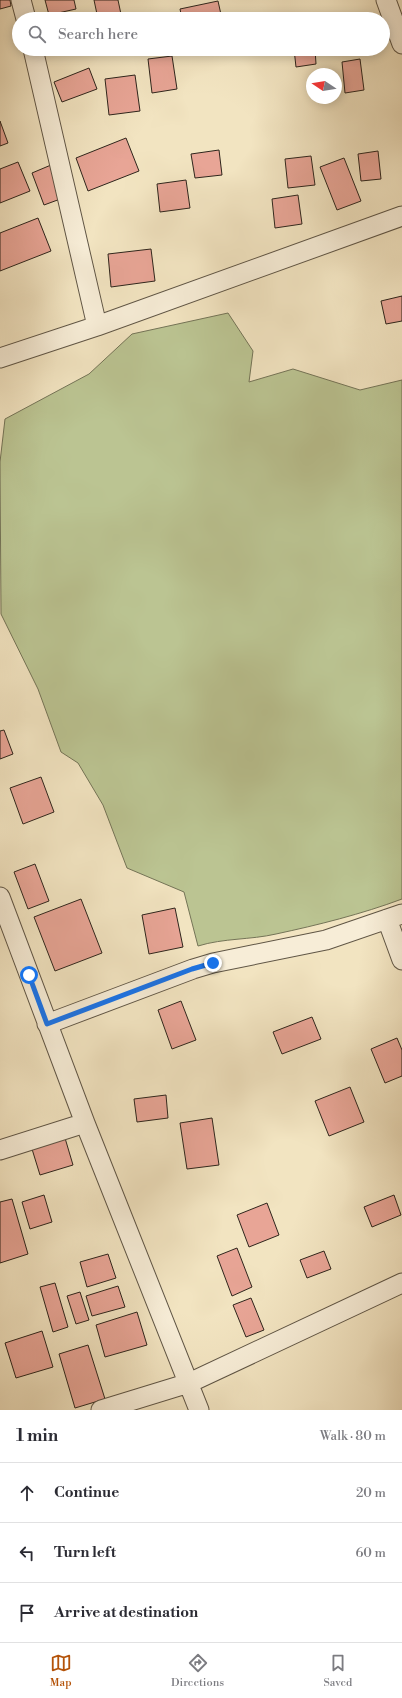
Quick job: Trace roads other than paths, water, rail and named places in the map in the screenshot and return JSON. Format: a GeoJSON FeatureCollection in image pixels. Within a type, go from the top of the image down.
{"type":"FeatureCollection","features":[{"type":"Feature","properties":{"kind":"street"},"geometry":{"type":"LineString","coordinates":[[21,0],[24,12]]}},
{"type":"Feature","properties":{"kind":"street"},"geometry":{"type":"LineString","coordinates":[[386,0],[402,44]]}},
{"type":"Feature","properties":{"kind":"street"},"geometry":{"type":"LineString","coordinates":[[35,56],[98,326]]}},
{"type":"Feature","properties":{"kind":"street"},"geometry":{"type":"LineString","coordinates":[[0,358],[98,326],[402,216]]}},
{"type":"Feature","properties":{"kind":"street"},"geometry":{"type":"LineString","coordinates":[[0,897],[85,1123],[199,1410]]}},
{"type":"Feature","properties":{"kind":"street"},"geometry":{"type":"LineString","coordinates":[[47,1024],[192,969],[213,963],[326,940],[394,916],[402,960]]}},
{"type":"Feature","properties":{"kind":"street"},"geometry":{"type":"LineString","coordinates":[[0,1150],[85,1123]]}},
{"type":"Feature","properties":{"kind":"street"},"geometry":{"type":"LineString","coordinates":[[101,1410],[189,1383],[402,1283]]}}]}
